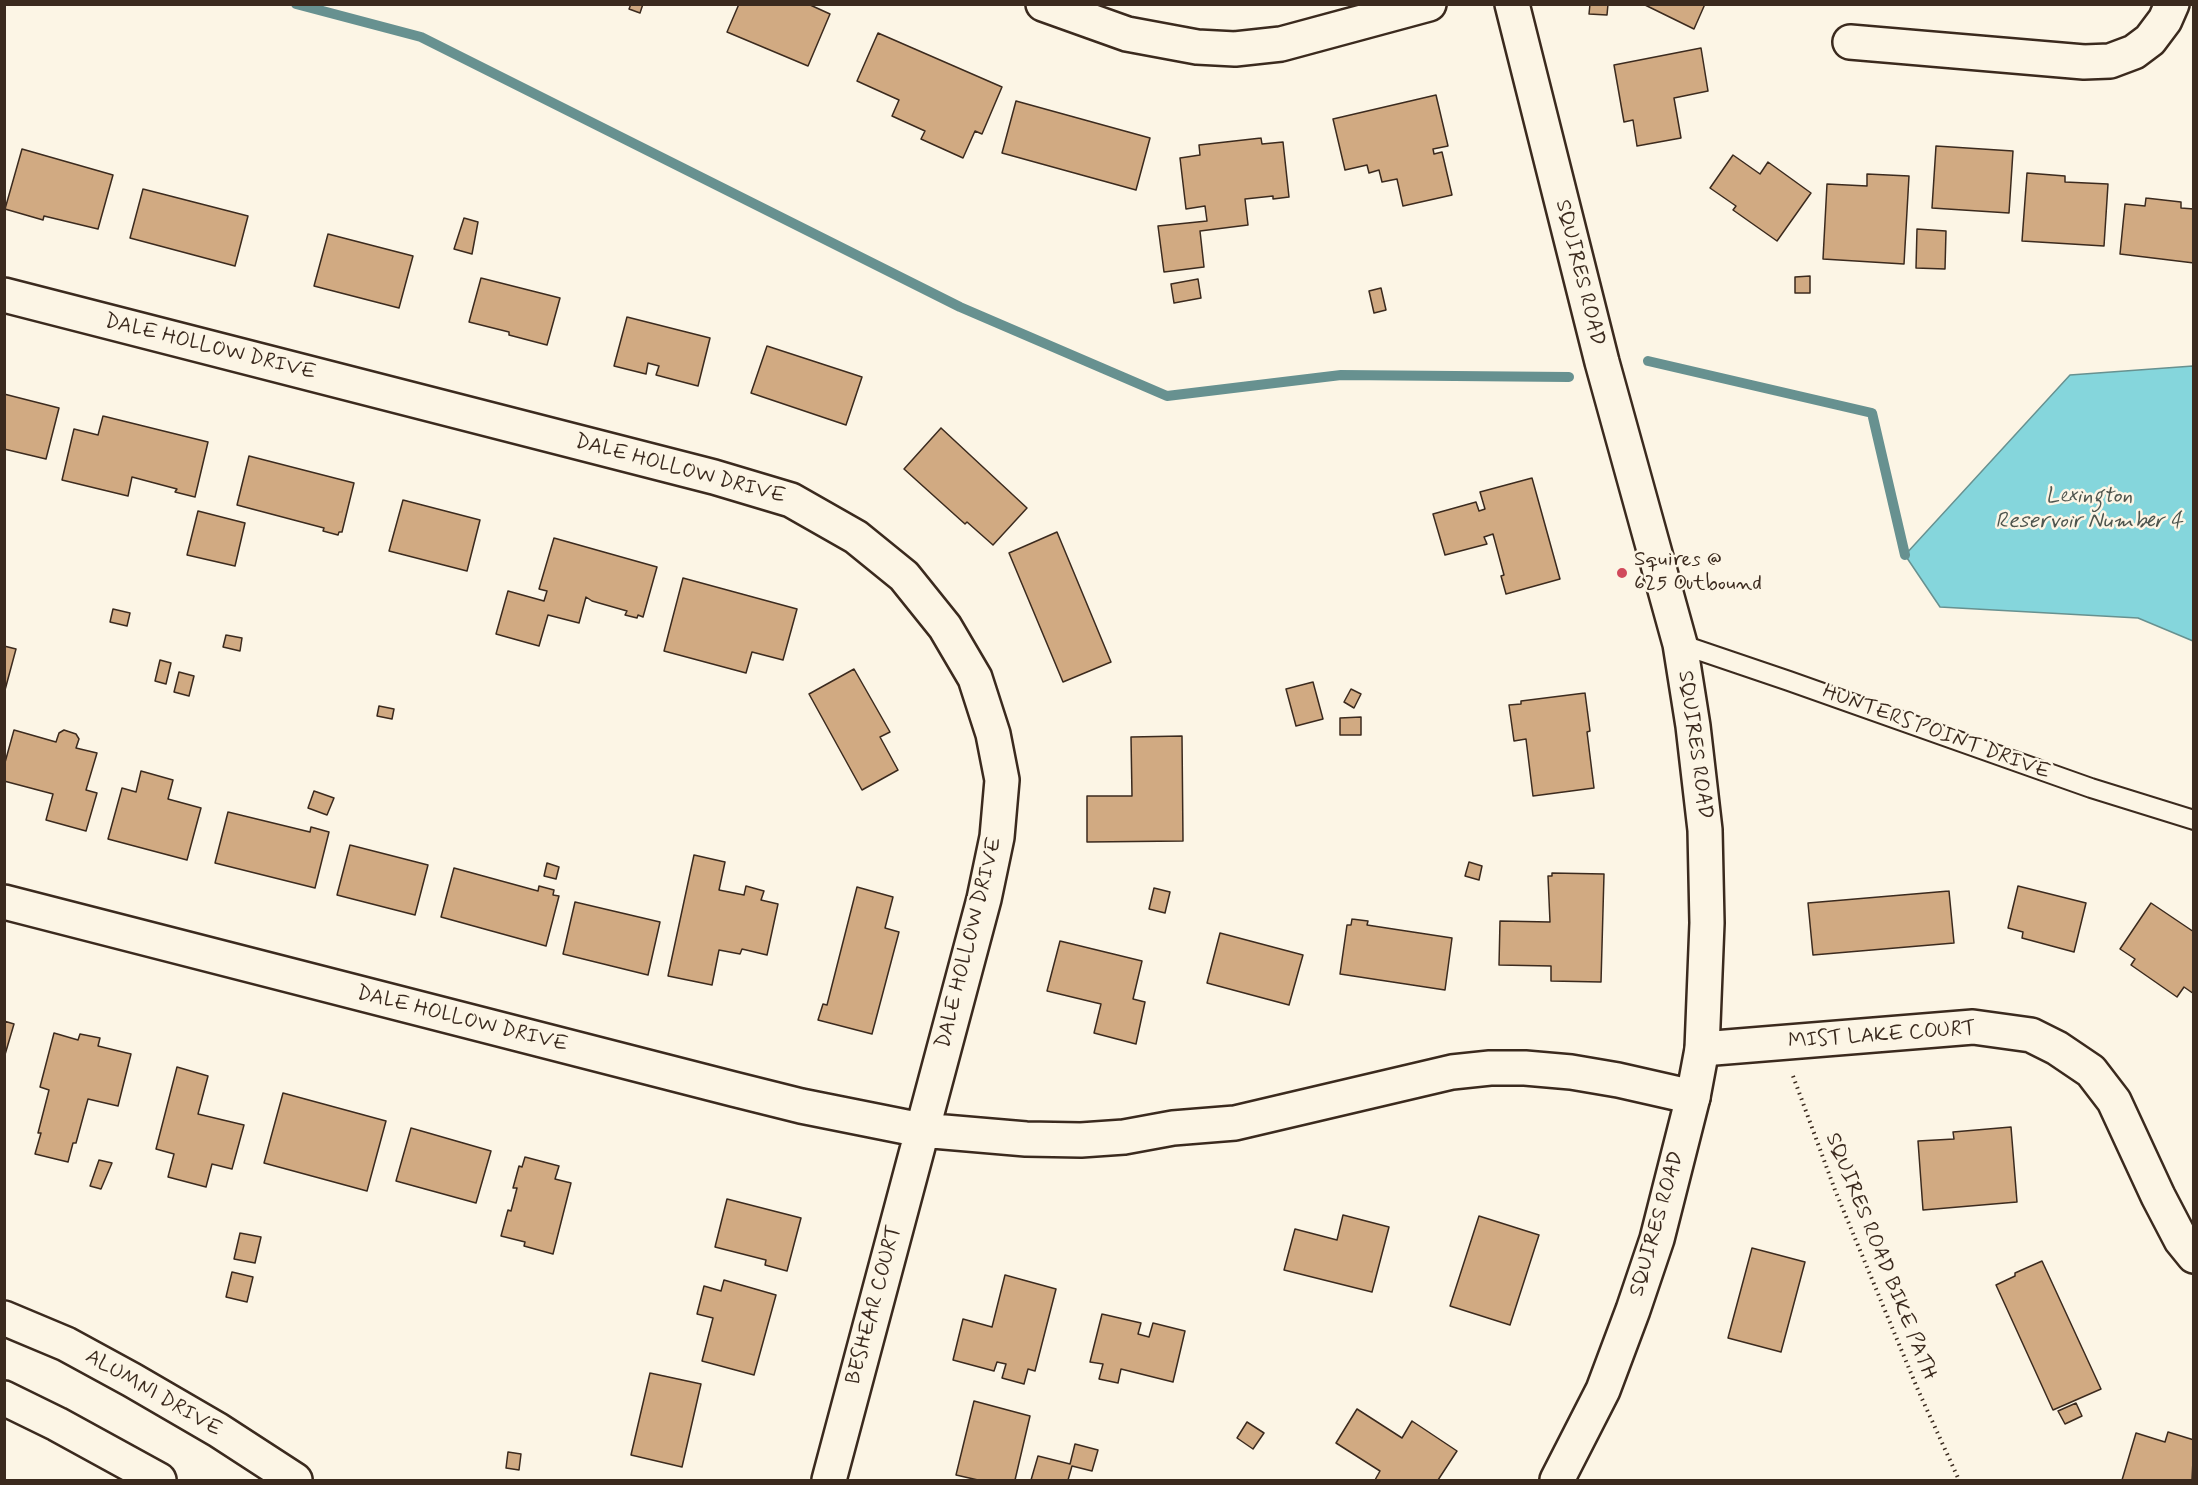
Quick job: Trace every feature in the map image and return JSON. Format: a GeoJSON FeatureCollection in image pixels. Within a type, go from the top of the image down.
{"type":"FeatureCollection","features":[{"type":"Feature","properties":{"kind":"street"},"geometry":{"type":"LineString","coordinates":[[1043,4],[1127,34],[1197,47],[1235,49],[1281,44],[1429,4]]}},
{"type":"Feature","properties":{"kind":"street","name":"SQUIRES ROAD"},"geometry":{"type":"LineString","coordinates":[[1512,4],[1602,362],[1680,644],[1693,726],[1705,830],[1707,923],[1702,1049],[1693,1097],[1658,1239],[1633,1310],[1603,1390],[1557,1480]]}},
{"type":"Feature","properties":{"kind":"street"},"geometry":{"type":"LineString","coordinates":[[1850,42],[2084,62],[2110,61],[2134,52],[2150,40],[2165,20],[2172,4]]}},
{"type":"Feature","properties":{"kind":"street","name":"DALE HOLLOW DRIVE"},"geometry":{"type":"LineString","coordinates":[[4,295],[703,474],[791,500],[856,537],[904,576],[945,627],[975,678],[993,734],[1002,780],[997,837],[984,899],[921,1130]]}},
{"type":"Feature","properties":{"kind":"street","name":"DALE HOLLOW DRIVE"},"geometry":{"type":"LineString","coordinates":[[4,902],[733,1089],[921,1130],[1026,1139],[1080,1140],[1124,1137],[1173,1128],[1235,1123],[1452,1072],[1490,1068],[1571,1072],[1693,1097]]}},
{"type":"Feature","properties":{"kind":"street","name":"MIST LAKE COURT"},"geometry":{"type":"LineString","coordinates":[[1702,1049],[1973,1027],[2031,1035],[2057,1048],[2091,1071],[2114,1101],[2158,1196],[2181,1240],[2193,1256]]}},
{"type":"Feature","properties":{"kind":"street","name":"BESHEAR COURT"},"geometry":{"type":"LineString","coordinates":[[829,1480],[921,1130]]}},
{"type":"Feature","properties":{"kind":"street","name":"ALUMNI DRIVE"},"geometry":{"type":"LineString","coordinates":[[4,1318],[66,1344],[132,1380],[218,1430],[296,1480]]}},
{"type":"Feature","properties":{"kind":"street"},"geometry":{"type":"LineString","coordinates":[[4,1398],[57,1424],[159,1480]]}},
{"type":"Feature","properties":{"kind":"lane","name":"HUNTERS POINT DRIVE"},"geometry":{"type":"LineString","coordinates":[[1680,644],[2091,788],[2193,820]]}},
{"type":"Feature","properties":{"kind":"path","name":"SQUIRES ROAD BIKE PATH"},"geometry":{"type":"LineString","coordinates":[[1781,1042],[1834,1190],[1918,1390],[1959,1480]]}},
{"type":"Feature","properties":{"kind":"water","name":"Lexington Reservoir Number 4"},"geometry":{"type":"Polygon","coordinates":[[[2193,366],[2193,641],[2138,618],[1940,607],[1905,555],[2070,375],[2193,366]]]}},
{"type":"Feature","properties":{"kind":"building"},"geometry":{"type":"Polygon","coordinates":[[[631,4],[643,4],[640,13],[629,9],[631,4]]]}},
{"type":"Feature","properties":{"kind":"building"},"geometry":{"type":"Polygon","coordinates":[[[739,4],[808,4],[830,14],[808,66],[727,32],[739,4]]]}},
{"type":"Feature","properties":{"kind":"building"},"geometry":{"type":"Polygon","coordinates":[[[1590,4],[1608,4],[1607,15],[1589,14],[1590,4]]]}},
{"type":"Feature","properties":{"kind":"building"},"geometry":{"type":"Polygon","coordinates":[[[1643,4],[1705,4],[1694,29],[1643,4]]]}},
{"type":"Feature","properties":{"kind":"building"},"geometry":{"type":"Polygon","coordinates":[[[878,33],[1002,87],[982,134],[975,131],[963,158],[921,139],[925,131],[892,116],[899,100],[857,81],[878,33]]]}},
{"type":"Feature","properties":{"kind":"building"},"geometry":{"type":"Polygon","coordinates":[[[1701,48],[1708,91],[1674,98],[1681,138],[1637,146],[1633,120],[1624,122],[1614,65],[1701,48]]]}},
{"type":"Feature","properties":{"kind":"building"},"geometry":{"type":"Polygon","coordinates":[[[1436,95],[1448,146],[1433,149],[1434,154],[1442,152],[1452,195],[1403,206],[1397,179],[1382,182],[1379,170],[1369,173],[1367,165],[1345,170],[1333,119],[1436,95]]]}},
{"type":"Feature","properties":{"kind":"building"},"geometry":{"type":"Polygon","coordinates":[[[1016,101],[1150,138],[1136,190],[1002,153],[1016,101]]]}},
{"type":"Feature","properties":{"kind":"building"},"geometry":{"type":"Polygon","coordinates":[[[1261,138],[1262,144],[1283,142],[1289,197],[1245,199],[1248,225],[1200,231],[1204,267],[1164,272],[1158,226],[1207,221],[1205,206],[1186,209],[1180,158],[1200,155],[1199,145],[1261,138]]]}},
{"type":"Feature","properties":{"kind":"building"},"geometry":{"type":"Polygon","coordinates":[[[1936,146],[2013,151],[2009,213],[1932,208],[1936,146]]]}},
{"type":"Feature","properties":{"kind":"building"},"geometry":{"type":"Polygon","coordinates":[[[22,149],[113,175],[98,229],[44,216],[43,220],[5,209],[22,149]]]}},
{"type":"Feature","properties":{"kind":"building"},"geometry":{"type":"Polygon","coordinates":[[[1733,155],[1760,174],[1768,162],[1811,193],[1777,241],[1733,210],[1736,206],[1710,188],[1733,155]]]}},
{"type":"Feature","properties":{"kind":"building"},"geometry":{"type":"Polygon","coordinates":[[[2027,173],[2065,176],[2065,182],[2108,184],[2104,246],[2022,241],[2027,173]]]}},
{"type":"Feature","properties":{"kind":"building"},"geometry":{"type":"Polygon","coordinates":[[[1867,174],[1909,176],[1904,264],[1823,259],[1827,184],[1867,186],[1867,174]]]}},
{"type":"Feature","properties":{"kind":"building"},"geometry":{"type":"Polygon","coordinates":[[[143,189],[248,216],[235,266],[130,238],[143,189]]]}},
{"type":"Feature","properties":{"kind":"building"},"geometry":{"type":"Polygon","coordinates":[[[2146,198],[2181,202],[2181,208],[2194,209],[2194,263],[2120,254],[2125,204],[2145,206],[2146,198]]]}},
{"type":"Feature","properties":{"kind":"building"},"geometry":{"type":"Polygon","coordinates":[[[464,218],[478,222],[472,254],[454,249],[464,218]]]}},
{"type":"Feature","properties":{"kind":"building"},"geometry":{"type":"Polygon","coordinates":[[[1917,229],[1946,231],[1945,269],[1916,268],[1917,229]]]}},
{"type":"Feature","properties":{"kind":"building"},"geometry":{"type":"Polygon","coordinates":[[[328,234],[413,256],[399,308],[314,286],[328,234]]]}},
{"type":"Feature","properties":{"kind":"building"},"geometry":{"type":"Polygon","coordinates":[[[1810,276],[1810,293],[1795,293],[1795,277],[1810,276]]]}},
{"type":"Feature","properties":{"kind":"building"},"geometry":{"type":"Polygon","coordinates":[[[481,278],[560,298],[547,345],[469,322],[481,278]]]}},
{"type":"Feature","properties":{"kind":"building"},"geometry":{"type":"Polygon","coordinates":[[[1198,279],[1201,298],[1174,303],[1171,284],[1198,279]]]}},
{"type":"Feature","properties":{"kind":"building"},"geometry":{"type":"Polygon","coordinates":[[[1381,288],[1386,310],[1374,313],[1369,291],[1381,288]]]}},
{"type":"Feature","properties":{"kind":"building"},"geometry":{"type":"Polygon","coordinates":[[[627,317],[710,338],[698,386],[656,375],[659,366],[648,363],[646,374],[614,366],[627,317]]]}},
{"type":"Feature","properties":{"kind":"building"},"geometry":{"type":"Polygon","coordinates":[[[767,346],[862,377],[846,425],[751,393],[767,346]]]}},
{"type":"Feature","properties":{"kind":"building"},"geometry":{"type":"Polygon","coordinates":[[[4,394],[59,408],[46,459],[4,449],[4,394]]]}},
{"type":"Feature","properties":{"kind":"building"},"geometry":{"type":"Polygon","coordinates":[[[103,416],[208,442],[195,497],[175,492],[177,489],[132,477],[128,496],[62,480],[74,429],[98,435],[103,416]]]}},
{"type":"Feature","properties":{"kind":"building"},"geometry":{"type":"Polygon","coordinates":[[[941,428],[1027,508],[993,545],[967,522],[965,524],[904,469],[941,428]]]}},
{"type":"Feature","properties":{"kind":"building"},"geometry":{"type":"Polygon","coordinates":[[[249,456],[354,483],[342,532],[338,535],[323,531],[324,528],[237,505],[249,456]]]}},
{"type":"Feature","properties":{"kind":"building"},"geometry":{"type":"Polygon","coordinates":[[[1532,478],[1560,579],[1506,594],[1501,576],[1504,575],[1493,534],[1484,537],[1487,544],[1445,555],[1433,514],[1476,502],[1479,511],[1485,509],[1480,492],[1532,478]]]}},
{"type":"Feature","properties":{"kind":"building"},"geometry":{"type":"Polygon","coordinates":[[[403,500],[480,520],[467,571],[389,551],[403,500]]]}},
{"type":"Feature","properties":{"kind":"building"},"geometry":{"type":"Polygon","coordinates":[[[198,511],[245,523],[235,566],[187,555],[198,511]]]}},
{"type":"Feature","properties":{"kind":"building"},"geometry":{"type":"Polygon","coordinates":[[[1057,532],[1111,662],[1063,682],[1009,553],[1057,532]]]}},
{"type":"Feature","properties":{"kind":"building"},"geometry":{"type":"Polygon","coordinates":[[[554,538],[657,567],[643,617],[625,615],[627,611],[592,601],[586,597],[579,623],[548,615],[539,646],[496,634],[508,591],[544,601],[547,591],[539,589],[554,538]]]}},
{"type":"Feature","properties":{"kind":"building"},"geometry":{"type":"Polygon","coordinates":[[[683,578],[797,609],[783,660],[752,652],[746,673],[664,651],[683,578]]]}},
{"type":"Feature","properties":{"kind":"building"},"geometry":{"type":"Polygon","coordinates":[[[113,609],[130,613],[127,626],[110,622],[113,609]]]}},
{"type":"Feature","properties":{"kind":"building"},"geometry":{"type":"Polygon","coordinates":[[[226,635],[242,638],[240,651],[223,647],[226,635]]]}},
{"type":"Feature","properties":{"kind":"building"},"geometry":{"type":"Polygon","coordinates":[[[4,646],[16,649],[5,690],[4,689],[4,646]]]}},
{"type":"Feature","properties":{"kind":"building"},"geometry":{"type":"Polygon","coordinates":[[[160,660],[171,663],[166,684],[155,681],[160,660]]]}},
{"type":"Feature","properties":{"kind":"building"},"geometry":{"type":"Polygon","coordinates":[[[854,669],[890,732],[880,737],[898,770],[862,790],[809,694],[854,669]]]}},
{"type":"Feature","properties":{"kind":"building"},"geometry":{"type":"Polygon","coordinates":[[[179,672],[194,676],[189,696],[174,692],[179,672]]]}},
{"type":"Feature","properties":{"kind":"building"},"geometry":{"type":"Polygon","coordinates":[[[1313,682],[1323,719],[1296,726],[1286,689],[1313,682]]]}},
{"type":"Feature","properties":{"kind":"building"},"geometry":{"type":"Polygon","coordinates":[[[1351,689],[1361,694],[1354,708],[1344,702],[1351,689]]]}},
{"type":"Feature","properties":{"kind":"building"},"geometry":{"type":"Polygon","coordinates":[[[1585,693],[1594,788],[1533,796],[1526,739],[1514,741],[1509,705],[1521,704],[1521,701],[1585,693]]]}},
{"type":"Feature","properties":{"kind":"building"},"geometry":{"type":"Polygon","coordinates":[[[379,706],[394,709],[392,719],[377,716],[379,706]]]}},
{"type":"Feature","properties":{"kind":"building"},"geometry":{"type":"Polygon","coordinates":[[[1361,717],[1361,735],[1340,735],[1340,718],[1361,717]]]}},
{"type":"Feature","properties":{"kind":"building"},"geometry":{"type":"Polygon","coordinates":[[[14,730],[56,742],[59,733],[64,730],[76,734],[79,739],[76,748],[97,753],[86,790],[97,793],[86,831],[46,820],[53,794],[4,781],[4,766],[14,730]]]}},
{"type":"Feature","properties":{"kind":"building"},"geometry":{"type":"Polygon","coordinates":[[[1182,736],[1183,841],[1087,842],[1087,796],[1132,796],[1131,737],[1182,736]]]}},
{"type":"Feature","properties":{"kind":"building"},"geometry":{"type":"Polygon","coordinates":[[[141,771],[173,780],[168,799],[201,808],[187,860],[108,839],[122,788],[136,792],[141,771]]]}},
{"type":"Feature","properties":{"kind":"building"},"geometry":{"type":"Polygon","coordinates":[[[314,791],[334,798],[327,815],[308,808],[314,791]]]}},
{"type":"Feature","properties":{"kind":"building"},"geometry":{"type":"Polygon","coordinates":[[[228,812],[310,832],[311,827],[329,832],[315,888],[215,863],[228,812]]]}},
{"type":"Feature","properties":{"kind":"building"},"geometry":{"type":"Polygon","coordinates":[[[350,845],[428,865],[415,915],[337,895],[350,845]]]}},
{"type":"Feature","properties":{"kind":"building"},"geometry":{"type":"Polygon","coordinates":[[[694,855],[725,862],[719,890],[744,895],[746,886],[764,891],[761,900],[778,904],[767,955],[742,949],[740,954],[719,950],[712,985],[668,976],[694,855]]]}},
{"type":"Feature","properties":{"kind":"building"},"geometry":{"type":"Polygon","coordinates":[[[1469,862],[1482,866],[1479,880],[1465,876],[1469,862]]]}},
{"type":"Feature","properties":{"kind":"building"},"geometry":{"type":"Polygon","coordinates":[[[547,863],[559,867],[556,879],[544,876],[547,863]]]}},
{"type":"Feature","properties":{"kind":"building"},"geometry":{"type":"Polygon","coordinates":[[[454,868],[538,891],[539,886],[554,890],[553,895],[559,896],[546,946],[441,917],[454,868]]]}},
{"type":"Feature","properties":{"kind":"building"},"geometry":{"type":"Polygon","coordinates":[[[1552,873],[1604,874],[1601,982],[1551,981],[1551,966],[1499,965],[1500,921],[1550,922],[1548,876],[1552,876],[1552,873]]]}},
{"type":"Feature","properties":{"kind":"building"},"geometry":{"type":"Polygon","coordinates":[[[2018,886],[2086,903],[2074,952],[2022,938],[2023,932],[2008,928],[2018,886]]]}},
{"type":"Feature","properties":{"kind":"building"},"geometry":{"type":"Polygon","coordinates":[[[857,887],[893,897],[885,928],[899,932],[872,1034],[818,1020],[823,1004],[827,1005],[857,887]]]}},
{"type":"Feature","properties":{"kind":"building"},"geometry":{"type":"Polygon","coordinates":[[[1154,888],[1170,892],[1165,913],[1149,909],[1154,888]]]}},
{"type":"Feature","properties":{"kind":"building"},"geometry":{"type":"Polygon","coordinates":[[[1949,891],[1954,943],[1813,955],[1808,903],[1949,891]]]}},
{"type":"Feature","properties":{"kind":"building"},"geometry":{"type":"Polygon","coordinates":[[[575,902],[660,922],[648,975],[563,954],[575,902]]]}},
{"type":"Feature","properties":{"kind":"building"},"geometry":{"type":"Polygon","coordinates":[[[2151,903],[2194,932],[2194,994],[2184,987],[2177,997],[2131,965],[2135,959],[2120,949],[2151,903]]]}},
{"type":"Feature","properties":{"kind":"building"},"geometry":{"type":"Polygon","coordinates":[[[1352,919],[1368,921],[1367,925],[1452,938],[1445,990],[1340,974],[1347,925],[1351,925],[1352,919]]]}},
{"type":"Feature","properties":{"kind":"building"},"geometry":{"type":"Polygon","coordinates":[[[1220,933],[1303,955],[1289,1005],[1207,983],[1220,933]]]}},
{"type":"Feature","properties":{"kind":"building"},"geometry":{"type":"Polygon","coordinates":[[[1060,941],[1142,961],[1133,999],[1145,1002],[1136,1044],[1094,1033],[1101,1004],[1047,991],[1060,941]]]}},
{"type":"Feature","properties":{"kind":"building"},"geometry":{"type":"Polygon","coordinates":[[[4,1021],[14,1024],[4,1058],[4,1021]]]}},
{"type":"Feature","properties":{"kind":"building"},"geometry":{"type":"Polygon","coordinates":[[[54,1033],[78,1040],[80,1034],[100,1038],[98,1046],[131,1054],[118,1106],[88,1099],[76,1143],[73,1143],[68,1162],[35,1154],[49,1090],[40,1087],[54,1033]]]}},
{"type":"Feature","properties":{"kind":"building"},"geometry":{"type":"Polygon","coordinates":[[[177,1067],[208,1076],[198,1114],[244,1125],[232,1169],[212,1164],[206,1187],[168,1177],[174,1154],[156,1149],[177,1067]]]}},
{"type":"Feature","properties":{"kind":"building"},"geometry":{"type":"Polygon","coordinates":[[[283,1093],[386,1121],[367,1191],[264,1163],[283,1093]]]}},
{"type":"Feature","properties":{"kind":"building"},"geometry":{"type":"Polygon","coordinates":[[[2011,1127],[2017,1202],[1923,1210],[1918,1141],[1954,1139],[1953,1132],[2011,1127]]]}},
{"type":"Feature","properties":{"kind":"building"},"geometry":{"type":"Polygon","coordinates":[[[411,1128],[491,1151],[476,1203],[396,1181],[411,1128]]]}},
{"type":"Feature","properties":{"kind":"building"},"geometry":{"type":"Polygon","coordinates":[[[525,1157],[559,1166],[555,1179],[571,1183],[553,1254],[524,1246],[525,1242],[501,1236],[517,1188],[513,1188],[519,1166],[522,1167],[525,1157]]]}},
{"type":"Feature","properties":{"kind":"building"},"geometry":{"type":"Polygon","coordinates":[[[99,1160],[112,1163],[101,1189],[90,1186],[99,1160]]]}},
{"type":"Feature","properties":{"kind":"building"},"geometry":{"type":"Polygon","coordinates":[[[727,1199],[801,1218],[787,1271],[765,1265],[766,1260],[715,1247],[727,1199]]]}},
{"type":"Feature","properties":{"kind":"building"},"geometry":{"type":"Polygon","coordinates":[[[1343,1215],[1389,1227],[1372,1292],[1284,1270],[1295,1229],[1337,1240],[1343,1215]]]}},
{"type":"Feature","properties":{"kind":"building"},"geometry":{"type":"Polygon","coordinates":[[[1479,1216],[1539,1235],[1510,1325],[1450,1306],[1479,1216]]]}},
{"type":"Feature","properties":{"kind":"building"},"geometry":{"type":"Polygon","coordinates":[[[240,1233],[261,1237],[255,1263],[234,1259],[240,1233]]]}},
{"type":"Feature","properties":{"kind":"building"},"geometry":{"type":"Polygon","coordinates":[[[1752,1248],[1805,1262],[1781,1352],[1728,1338],[1752,1248]]]}},
{"type":"Feature","properties":{"kind":"building"},"geometry":{"type":"Polygon","coordinates":[[[2042,1261],[2101,1389],[2053,1410],[1996,1285],[2015,1276],[2015,1273],[2042,1261]]]}},
{"type":"Feature","properties":{"kind":"building"},"geometry":{"type":"Polygon","coordinates":[[[232,1272],[253,1277],[247,1302],[226,1297],[232,1272]]]}},
{"type":"Feature","properties":{"kind":"building"},"geometry":{"type":"Polygon","coordinates":[[[1005,1275],[1056,1289],[1035,1371],[1028,1369],[1024,1384],[1002,1378],[1006,1364],[997,1362],[994,1371],[953,1360],[963,1319],[992,1327],[1005,1275]]]}},
{"type":"Feature","properties":{"kind":"building"},"geometry":{"type":"Polygon","coordinates":[[[724,1280],[776,1295],[754,1375],[702,1361],[713,1318],[697,1314],[704,1286],[721,1291],[724,1280]]]}},
{"type":"Feature","properties":{"kind":"building"},"geometry":{"type":"Polygon","coordinates":[[[1102,1314],[1141,1323],[1138,1334],[1149,1337],[1153,1323],[1185,1331],[1173,1382],[1121,1369],[1118,1383],[1099,1379],[1103,1364],[1090,1362],[1102,1314]]]}},
{"type":"Feature","properties":{"kind":"building"},"geometry":{"type":"Polygon","coordinates":[[[650,1373],[701,1384],[682,1467],[631,1455],[650,1373]]]}},
{"type":"Feature","properties":{"kind":"building"},"geometry":{"type":"Polygon","coordinates":[[[974,1401],[1030,1416],[1015,1480],[978,1480],[956,1475],[974,1401]]]}},
{"type":"Feature","properties":{"kind":"building"},"geometry":{"type":"Polygon","coordinates":[[[2076,1403],[2082,1416],[2065,1424],[2058,1411],[2076,1403]]]}},
{"type":"Feature","properties":{"kind":"building"},"geometry":{"type":"Polygon","coordinates":[[[1357,1409],[1402,1438],[1412,1421],[1457,1451],[1438,1480],[1375,1480],[1380,1471],[1336,1443],[1357,1409]]]}},
{"type":"Feature","properties":{"kind":"building"},"geometry":{"type":"Polygon","coordinates":[[[1247,1422],[1264,1433],[1253,1449],[1237,1438],[1247,1422]]]}},
{"type":"Feature","properties":{"kind":"building"},"geometry":{"type":"Polygon","coordinates":[[[2168,1432],[2194,1440],[2192,1480],[2122,1480],[2136,1433],[2165,1442],[2168,1432]]]}},
{"type":"Feature","properties":{"kind":"building"},"geometry":{"type":"Polygon","coordinates":[[[1075,1444],[1098,1450],[1092,1471],[1072,1466],[1068,1480],[1031,1480],[1038,1456],[1070,1464],[1075,1444]]]}},
{"type":"Feature","properties":{"kind":"building"},"geometry":{"type":"Polygon","coordinates":[[[508,1452],[521,1454],[519,1470],[506,1468],[508,1452]]]}},
{"type":"Feature","properties":{"kind":"waterway"},"geometry":{"type":"LineString","coordinates":[[296,4],[421,37],[960,307],[1167,396],[1341,375],[1569,377]]}},
{"type":"Feature","properties":{"kind":"waterway"},"geometry":{"type":"LineString","coordinates":[[1648,361],[1872,413],[1905,555]]}},
{"type":"Feature","properties":{"kind":"place","name":"Squires @ 625 Outbound"},"geometry":{"type":"Point","coordinates":[1622,573]}}]}
